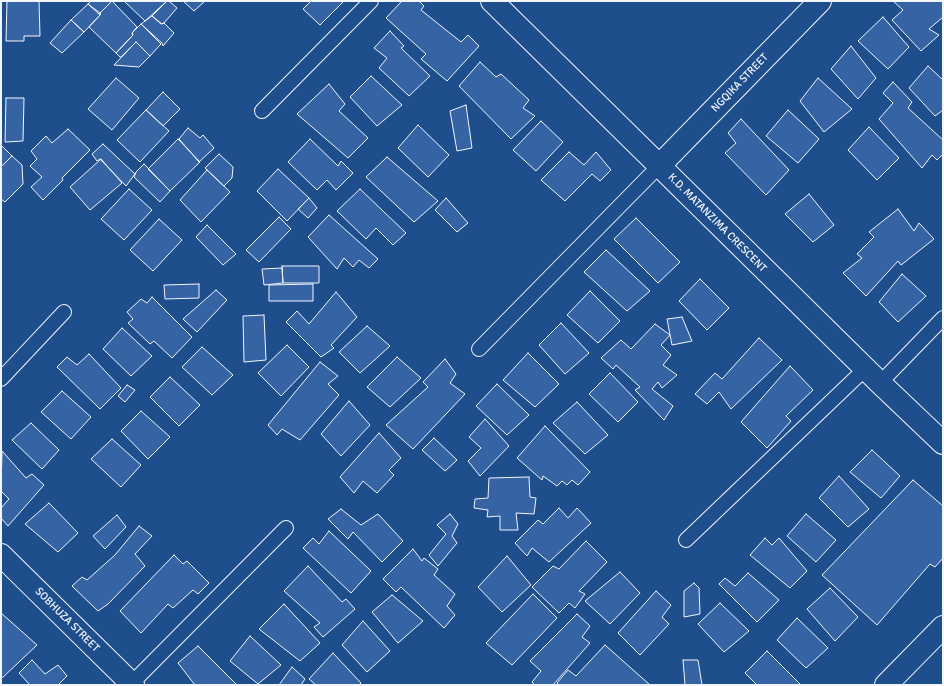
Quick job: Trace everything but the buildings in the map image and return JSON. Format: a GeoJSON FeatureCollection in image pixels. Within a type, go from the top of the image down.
{"type":"FeatureCollection","features":[{"type":"Feature","properties":{"kind":"street","name":"K.D. MATANZIMA CRESCENT"},"geometry":{"type":"LineString","coordinates":[[492,1],[872,376],[943,443]]}},
{"type":"Feature","properties":{"kind":"street","name":"NGQIKA STREET"},"geometry":{"type":"LineString","coordinates":[[660,166],[820,1]]}},
{"type":"Feature","properties":{"kind":"street","name":"SOBHUZA STREET"},"geometry":{"type":"LineString","coordinates":[[1,555],[132,684]]}},
{"type":"Feature","properties":{"kind":"street"},"geometry":{"type":"LineString","coordinates":[[886,685],[943,627]]}},
{"type":"Feature","properties":{"kind":"lane"},"geometry":{"type":"LineString","coordinates":[[262,111],[371,1]]}},
{"type":"Feature","properties":{"kind":"lane"},"geometry":{"type":"LineString","coordinates":[[479,350],[660,166]]}},
{"type":"Feature","properties":{"kind":"lane"},"geometry":{"type":"LineString","coordinates":[[1,379],[64,312]]}},
{"type":"Feature","properties":{"kind":"lane"},"geometry":{"type":"LineString","coordinates":[[686,540],[872,376],[943,318]]}},
{"type":"Feature","properties":{"kind":"lane"},"geometry":{"type":"LineString","coordinates":[[132,684],[286,528]]}}]}
